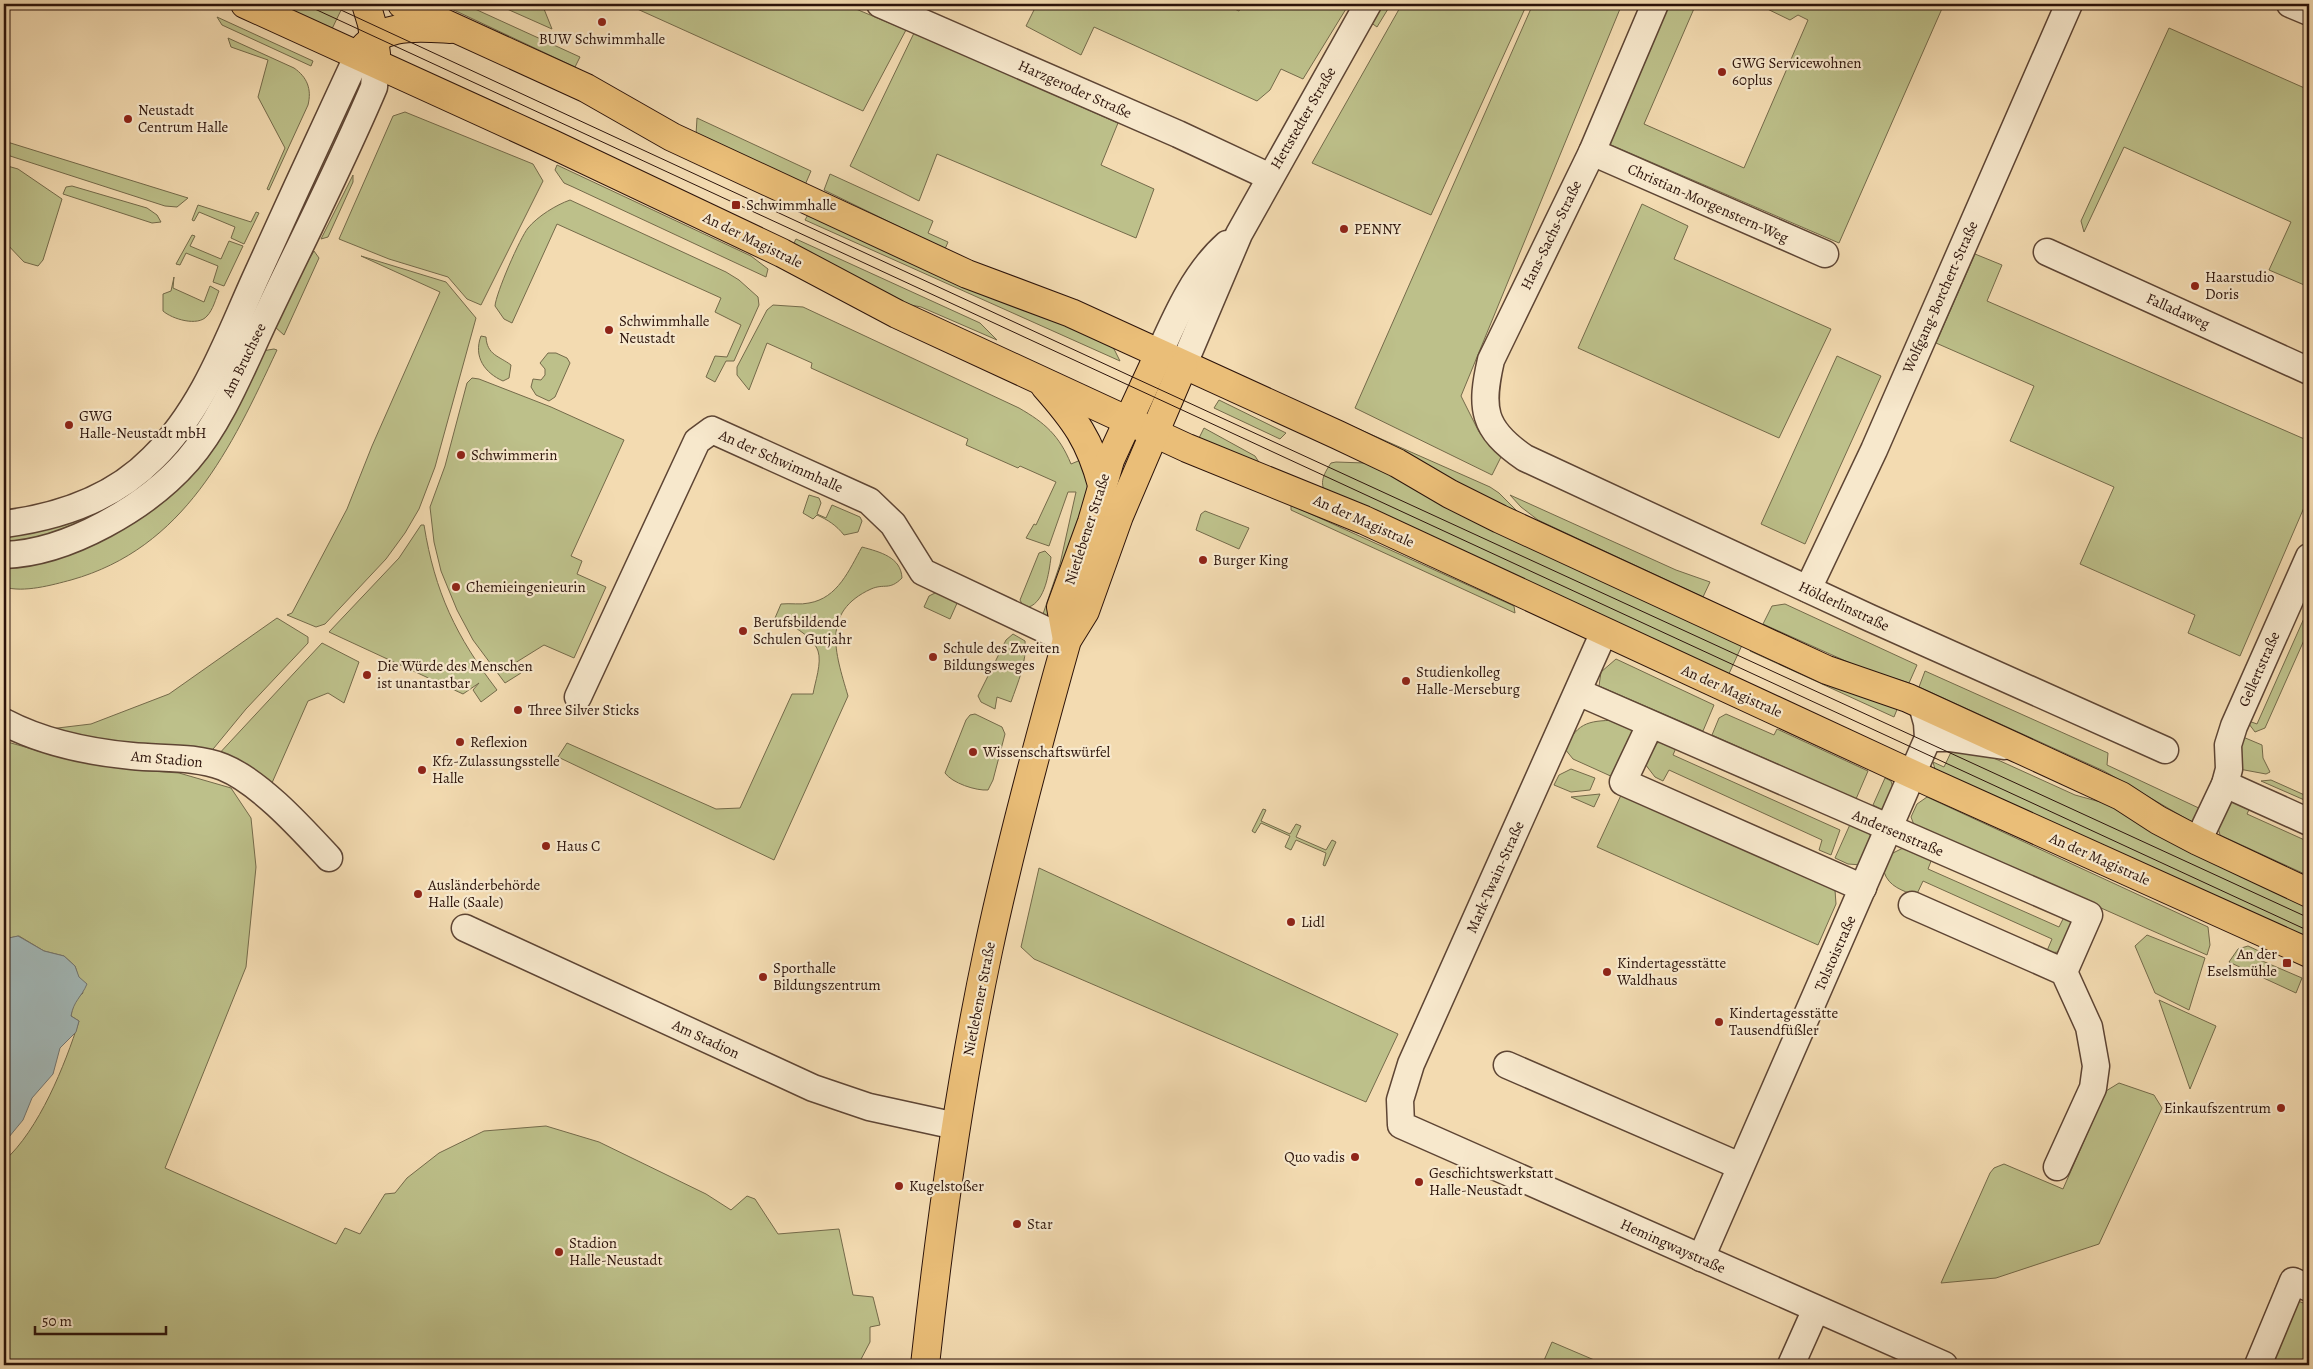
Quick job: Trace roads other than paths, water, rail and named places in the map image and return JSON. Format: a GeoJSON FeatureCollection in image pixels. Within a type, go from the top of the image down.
{"type":"FeatureCollection","features":[{"type":"Feature","properties":{"kind":"main road","name":"An der Magistrale"},"geometry":{"type":"LineString","coordinates":[[245,4],[369,52],[740,233],[896,314],[1128,421],[1364,520],[1912,774],[2309,953]]}},
{"type":"Feature","properties":{"kind":"main road"},"geometry":{"type":"LineString","coordinates":[[366,4],[369,52]]}},
{"type":"Feature","properties":{"kind":"main road"},"geometry":{"type":"LineString","coordinates":[[402,4],[461,29],[586,88],[672,137],[967,274],[1071,313],[1397,463],[1450,494],[1500,519],[1818,666],[1922,705],[2121,796],[2158,820],[2198,841],[2309,893]]}},
{"type":"Feature","properties":{"kind":"main road"},"geometry":{"type":"LineString","coordinates":[[369,52],[388,31],[404,29],[461,29]]}},
{"type":"Feature","properties":{"kind":"main road"},"geometry":{"type":"LineString","coordinates":[[1128,421],[1142,392],[1171,360]]}},
{"type":"Feature","properties":{"kind":"main road"},"geometry":{"type":"LineString","coordinates":[[1153,432],[1171,360]]}},
{"type":"Feature","properties":{"kind":"main road"},"geometry":{"type":"LineString","coordinates":[[1048,384],[1102,394],[1142,392]]}},
{"type":"Feature","properties":{"kind":"main road"},"geometry":{"type":"LineString","coordinates":[[1048,384],[1084,434],[1094,456],[1102,485]]}},
{"type":"Feature","properties":{"kind":"main road","name":"Nietlebener Straße"},"geometry":{"type":"LineString","coordinates":[[1067,640],[1061,607],[1092,522],[1110,460],[1128,421]]}},
{"type":"Feature","properties":{"kind":"main road","name":"Nietlebener Straße"},"geometry":{"type":"LineString","coordinates":[[925,1365],[936,1268],[956,1126],[991,936],[1012,847],[1067,640],[1085,611],[1119,516],[1153,432]]}},
{"type":"Feature","properties":{"kind":"street","name":"Harzgeroder Straße"},"geometry":{"type":"LineString","coordinates":[[880,4],[1178,134],[1270,177]]}},
{"type":"Feature","properties":{"kind":"street","name":"Hettstedter Straße"},"geometry":{"type":"LineString","coordinates":[[1171,360],[1172,324],[1209,262],[1239,234],[1368,4]]}},
{"type":"Feature","properties":{"kind":"street","name":"Hans-Sachs-Straße"},"geometry":{"type":"LineString","coordinates":[[1525,458],[1500,440],[1491,426],[1484,396],[1491,360],[1592,152],[1655,4]]}},
{"type":"Feature","properties":{"kind":"street","name":"Wolfgang-Borchert-Straße"},"geometry":{"type":"LineString","coordinates":[[1808,589],[1874,450],[2069,4]]}},
{"type":"Feature","properties":{"kind":"street"},"geometry":{"type":"LineString","coordinates":[[2290,4],[2309,12]]}},
{"type":"Feature","properties":{"kind":"street","name":"Am Bruchsee"},"geometry":{"type":"LineString","coordinates":[[4,524],[28,521],[64,511],[108,492],[153,459],[178,430],[189,415],[222,354],[369,52]]}},
{"type":"Feature","properties":{"kind":"street","name":"Am Bruchsee"},"geometry":{"type":"LineString","coordinates":[[4,555],[48,546],[104,525],[150,495],[189,458],[210,427],[227,396],[374,87],[369,52]]}},
{"type":"Feature","properties":{"kind":"street","name":"Christian-Morgenstern-Weg"},"geometry":{"type":"LineString","coordinates":[[1592,152],[1825,254]]}},
{"type":"Feature","properties":{"kind":"street","name":"Falladaweg"},"geometry":{"type":"LineString","coordinates":[[2047,252],[2309,371]]}},
{"type":"Feature","properties":{"kind":"street","name":"An der Schwimmhalle"},"geometry":{"type":"LineString","coordinates":[[578,697],[697,441],[712,430],[868,501],[893,524],[923,572],[1009,615],[1067,640]]}},
{"type":"Feature","properties":{"kind":"street","name":"Hölderlinstraße"},"geometry":{"type":"LineString","coordinates":[[1525,458],[1808,589],[2166,750]]}},
{"type":"Feature","properties":{"kind":"street","name":"Gellertstraße"},"geometry":{"type":"LineString","coordinates":[[2198,841],[2225,784],[2229,769],[2228,745],[2234,726],[2309,557]]}},
{"type":"Feature","properties":{"kind":"street","name":"Mark-Twain-Straße"},"geometry":{"type":"LineString","coordinates":[[1401,1125],[1400,1100],[1411,1064],[1604,632]]}},
{"type":"Feature","properties":{"kind":"street","name":"Andersenstraße"},"geometry":{"type":"LineString","coordinates":[[1578,692],[1888,829],[2089,915],[2064,972]]}},
{"type":"Feature","properties":{"kind":"street"},"geometry":{"type":"LineString","coordinates":[[1922,705],[1928,738],[1949,738],[2017,748]]}},
{"type":"Feature","properties":{"kind":"street","name":"Am Stadion"},"geometry":{"type":"LineString","coordinates":[[4,722],[56,741],[99,753],[207,762],[224,767],[241,776],[258,790],[300,828],[329,858]]}},
{"type":"Feature","properties":{"kind":"street"},"geometry":{"type":"LineString","coordinates":[[1650,725],[1623,782],[1863,888]]}},
{"type":"Feature","properties":{"kind":"street","name":"Tolstoistraße"},"geometry":{"type":"LineString","coordinates":[[1701,1258],[1928,738]]}},
{"type":"Feature","properties":{"kind":"street"},"geometry":{"type":"LineString","coordinates":[[2225,784],[2309,822]]}},
{"type":"Feature","properties":{"kind":"street"},"geometry":{"type":"LineString","coordinates":[[1912,904],[2064,972],[2089,1027],[2096,1066],[2094,1088],[2057,1167]]}},
{"type":"Feature","properties":{"kind":"street","name":"Am Stadion"},"geometry":{"type":"LineString","coordinates":[[465,928],[813,1088],[869,1107],[956,1126]]}},
{"type":"Feature","properties":{"kind":"street"},"geometry":{"type":"LineString","coordinates":[[1507,1065],[1740,1166]]}},
{"type":"Feature","properties":{"kind":"street","name":"Hemingwaystraße"},"geometry":{"type":"LineString","coordinates":[[1401,1125],[1491,1167],[1944,1365]]}},
{"type":"Feature","properties":{"kind":"street"},"geometry":{"type":"LineString","coordinates":[[2258,1365],[2293,1281],[2309,1288]]}},
{"type":"Feature","properties":{"kind":"street"},"geometry":{"type":"LineString","coordinates":[[1791,1365],[1816,1309]]}},
{"type":"Feature","properties":{"kind":"tram line"},"geometry":{"type":"LineString","coordinates":[[304,4],[2309,931]]}},
{"type":"Feature","properties":{"kind":"tram line"},"geometry":{"type":"LineString","coordinates":[[328,4],[1137,379],[2309,918]]}},
{"type":"Feature","properties":{"kind":"place","name":"BUW Schwimmhalle"},"geometry":{"type":"Point","coordinates":[602,22]}},
{"type":"Feature","properties":{"kind":"place","name":"GWG Servicewohnen 60plus"},"geometry":{"type":"Point","coordinates":[1722,72]}},
{"type":"Feature","properties":{"kind":"place","name":"Neustadt Centrum Halle"},"geometry":{"type":"Point","coordinates":[128,119]}},
{"type":"Feature","properties":{"kind":"place","name":"Schwimmhalle"},"geometry":{"type":"Point","coordinates":[736,205]}},
{"type":"Feature","properties":{"kind":"place","name":"PENNY"},"geometry":{"type":"Point","coordinates":[1344,229]}},
{"type":"Feature","properties":{"kind":"place","name":"Haarstudio Doris"},"geometry":{"type":"Point","coordinates":[2195,286]}},
{"type":"Feature","properties":{"kind":"place","name":"Schwimmhalle Neustadt"},"geometry":{"type":"Point","coordinates":[609,330]}},
{"type":"Feature","properties":{"kind":"place","name":"GWG Halle-Neustadt mbH"},"geometry":{"type":"Point","coordinates":[69,425]}},
{"type":"Feature","properties":{"kind":"place","name":"Schwimmerin"},"geometry":{"type":"Point","coordinates":[461,455]}},
{"type":"Feature","properties":{"kind":"place","name":"Burger King"},"geometry":{"type":"Point","coordinates":[1203,560]}},
{"type":"Feature","properties":{"kind":"place","name":"Chemieingenieurin"},"geometry":{"type":"Point","coordinates":[456,587]}},
{"type":"Feature","properties":{"kind":"place","name":"Berufsbildende Schulen Gutjahr"},"geometry":{"type":"Point","coordinates":[743,631]}},
{"type":"Feature","properties":{"kind":"place","name":"Schule des Zweiten Bildungsweges"},"geometry":{"type":"Point","coordinates":[933,657]}},
{"type":"Feature","properties":{"kind":"place","name":"Die Würde des Menschen ist unantastbar"},"geometry":{"type":"Point","coordinates":[367,675]}},
{"type":"Feature","properties":{"kind":"place","name":"Studienkolleg Halle-Merseburg"},"geometry":{"type":"Point","coordinates":[1406,681]}},
{"type":"Feature","properties":{"kind":"place","name":"Three Silver Sticks"},"geometry":{"type":"Point","coordinates":[518,710]}},
{"type":"Feature","properties":{"kind":"place","name":"Reflexion"},"geometry":{"type":"Point","coordinates":[460,742]}},
{"type":"Feature","properties":{"kind":"place","name":"Wissenschaftswürfel"},"geometry":{"type":"Point","coordinates":[973,752]}},
{"type":"Feature","properties":{"kind":"place","name":"Kfz-Zulassungsstelle Halle"},"geometry":{"type":"Point","coordinates":[422,770]}},
{"type":"Feature","properties":{"kind":"place","name":"Haus C"},"geometry":{"type":"Point","coordinates":[546,846]}},
{"type":"Feature","properties":{"kind":"place","name":"Ausländerbehörde Halle (Saale)"},"geometry":{"type":"Point","coordinates":[418,894]}},
{"type":"Feature","properties":{"kind":"place","name":"Lidl"},"geometry":{"type":"Point","coordinates":[1291,922]}},
{"type":"Feature","properties":{"kind":"place","name":"An der Eselsmühle"},"geometry":{"type":"Point","coordinates":[2287,963]}},
{"type":"Feature","properties":{"kind":"place","name":"Kindertagesstätte Waldhaus"},"geometry":{"type":"Point","coordinates":[1607,972]}},
{"type":"Feature","properties":{"kind":"place","name":"Sporthalle Bildungszentrum"},"geometry":{"type":"Point","coordinates":[763,977]}},
{"type":"Feature","properties":{"kind":"place","name":"Kindertagesstätte Tausendfüßler"},"geometry":{"type":"Point","coordinates":[1719,1022]}},
{"type":"Feature","properties":{"kind":"place","name":"Einkaufszentrum"},"geometry":{"type":"Point","coordinates":[2281,1108]}},
{"type":"Feature","properties":{"kind":"place","name":"Quo vadis"},"geometry":{"type":"Point","coordinates":[1355,1157]}},
{"type":"Feature","properties":{"kind":"place","name":"Geschichtswerkstatt Halle-Neustadt"},"geometry":{"type":"Point","coordinates":[1419,1182]}},
{"type":"Feature","properties":{"kind":"place","name":"Kugelstoßer"},"geometry":{"type":"Point","coordinates":[899,1186]}},
{"type":"Feature","properties":{"kind":"place","name":"Star"},"geometry":{"type":"Point","coordinates":[1017,1224]}},
{"type":"Feature","properties":{"kind":"place","name":"Stadion Halle-Neustadt"},"geometry":{"type":"Point","coordinates":[559,1252]}}]}
